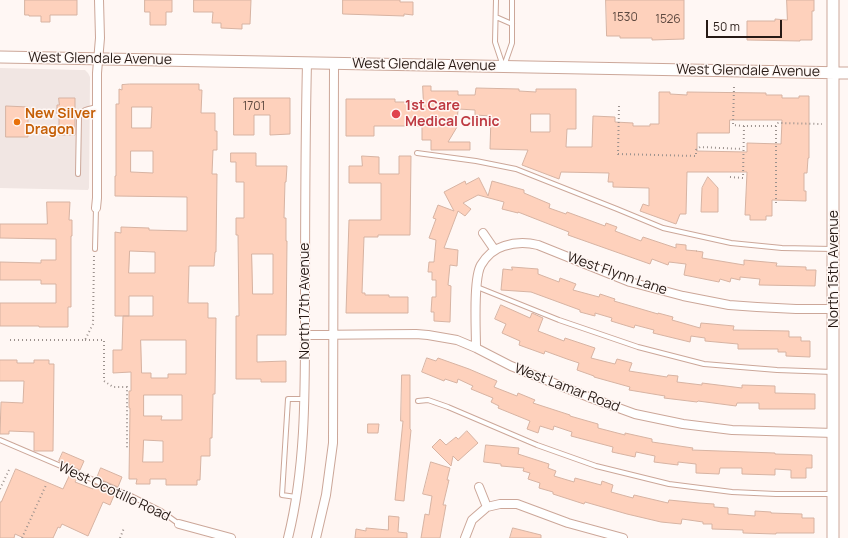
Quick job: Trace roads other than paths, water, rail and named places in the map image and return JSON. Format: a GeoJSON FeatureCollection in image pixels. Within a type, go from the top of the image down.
{"type":"FeatureCollection","features":[{"type":"Feature","properties":{"kind":"main road","name":"North 15th Avenue"},"geometry":{"type":"LineString","coordinates":[[833,0],[833,538]]}},
{"type":"Feature","properties":{"kind":"main road","name":"West Glendale Avenue"},"geometry":{"type":"LineString","coordinates":[[0,56],[848,73]]}},
{"type":"Feature","properties":{"kind":"street"},"geometry":{"type":"LineString","coordinates":[[96,208],[98,59],[100,38],[99,0]]}},
{"type":"Feature","properties":{"kind":"street","name":"North 17th Avenue"},"geometry":{"type":"LineString","coordinates":[[288,538],[300,470],[304,399],[307,63]]}},
{"type":"Feature","properties":{"kind":"street","name":"North 17th Avenue"},"geometry":{"type":"LineString","coordinates":[[316,538],[326,495],[333,443],[334,63]]}},
{"type":"Feature","properties":{"kind":"street"},"geometry":{"type":"LineString","coordinates":[[476,348],[477,287],[480,266],[494,249],[483,233]]}},
{"type":"Feature","properties":{"kind":"street","name":"West Flynn Lane"},"geometry":{"type":"LineString","coordinates":[[494,249],[518,242],[528,242],[630,282],[705,301],[757,307],[834,309]]}},
{"type":"Feature","properties":{"kind":"street","name":"West Lamar Road"},"geometry":{"type":"LineString","coordinates":[[305,335],[428,335],[457,340],[511,366],[635,414],[684,424],[732,430],[834,433]]}},
{"type":"Feature","properties":{"kind":"street"},"geometry":{"type":"LineString","coordinates":[[479,487],[487,507]]}},
{"type":"Feature","properties":{"kind":"street"},"geometry":{"type":"LineString","coordinates":[[465,538],[472,520],[487,507],[500,504],[517,504],[568,523],[623,538]]}},
{"type":"Feature","properties":{"kind":"street","name":"West Ocotillo Road"},"geometry":{"type":"LineString","coordinates":[[179,524],[231,538]]}},
{"type":"Feature","properties":{"kind":"lane"},"geometry":{"type":"LineString","coordinates":[[496,0],[495,42],[504,66]]}},
{"type":"Feature","properties":{"kind":"lane"},"geometry":{"type":"LineString","coordinates":[[504,66],[512,42],[512,0]]}},
{"type":"Feature","properties":{"kind":"lane"},"geometry":{"type":"LineString","coordinates":[[496,17],[512,24]]}},
{"type":"Feature","properties":{"kind":"lane"},"geometry":{"type":"LineString","coordinates":[[78,174],[79,118],[86,109],[97,107]]}},
{"type":"Feature","properties":{"kind":"lane"},"geometry":{"type":"LineString","coordinates":[[417,153],[476,161],[516,169],[663,228],[730,243],[782,248],[833,249]]}},
{"type":"Feature","properties":{"kind":"lane"},"geometry":{"type":"LineString","coordinates":[[94,249],[96,208]]}},
{"type":"Feature","properties":{"kind":"lane"},"geometry":{"type":"LineString","coordinates":[[477,287],[559,320],[630,345],[704,364],[777,370],[833,372]]}},
{"type":"Feature","properties":{"kind":"lane"},"geometry":{"type":"LineString","coordinates":[[296,497],[282,495],[288,399],[304,399]]}},
{"type":"Feature","properties":{"kind":"lane"},"geometry":{"type":"LineString","coordinates":[[418,401],[428,400],[448,407],[537,445],[596,466],[669,484],[732,492],[834,494]]}},
{"type":"Feature","properties":{"kind":"lane","name":"West Ocotillo Road"},"geometry":{"type":"LineString","coordinates":[[0,440],[130,496],[161,511],[179,524]]}},
{"type":"Feature","properties":{"kind":"place","name":"1st Care Medical Clinic"},"geometry":{"type":"Point","coordinates":[396,114]}},
{"type":"Feature","properties":{"kind":"place","name":"New Silver Dragon"},"geometry":{"type":"Point","coordinates":[17,122]}}]}
